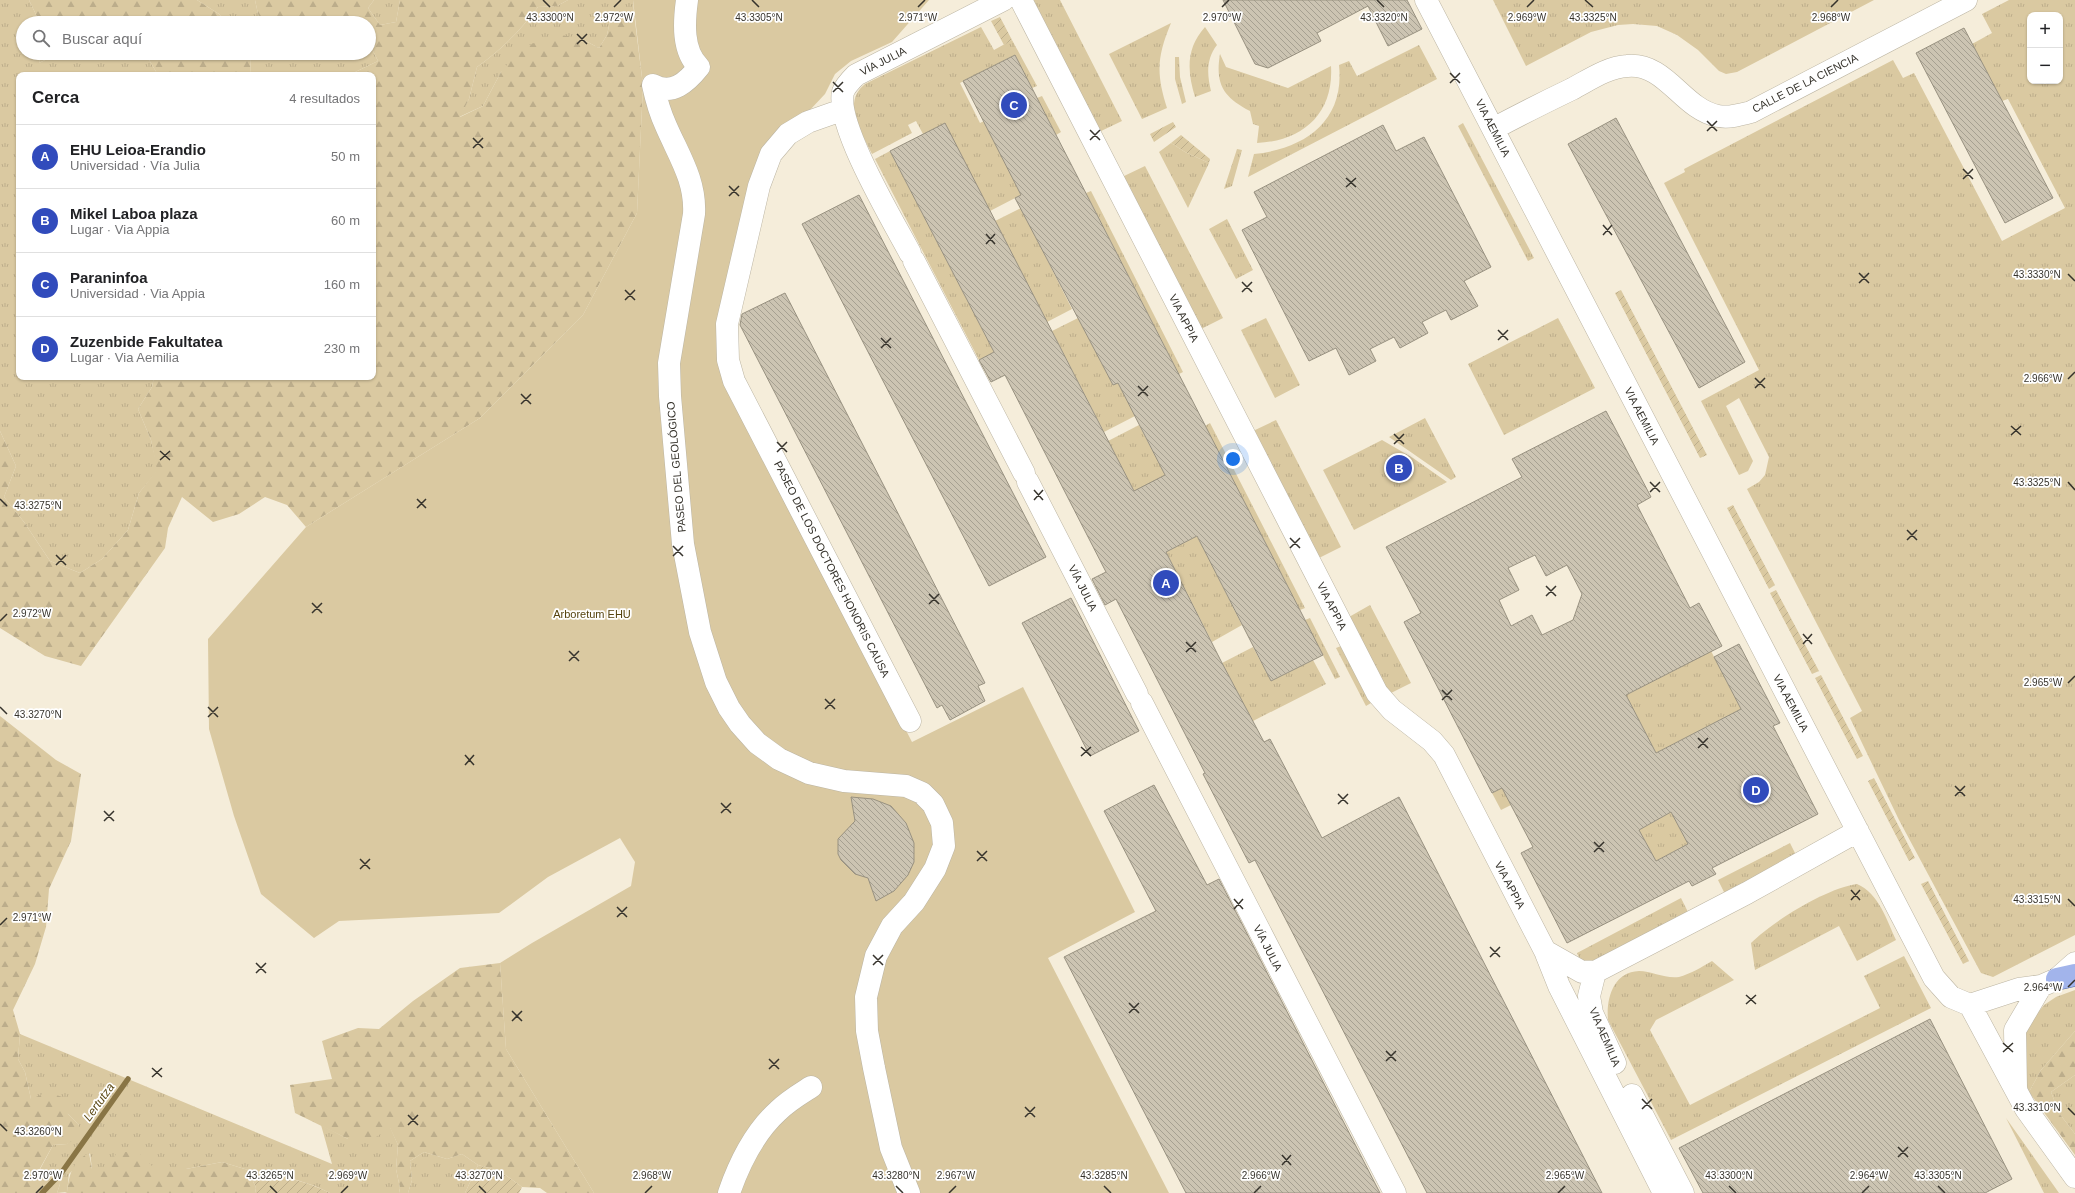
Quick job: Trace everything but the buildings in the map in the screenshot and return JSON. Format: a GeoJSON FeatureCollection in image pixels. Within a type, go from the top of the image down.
{"type":"FeatureCollection","features":[{"type":"Feature","properties":{"kind":"street","name":"PASEO DEL GEOLÓGICO"},"geometry":{"type":"LineString","coordinates":[[687,0],[684,20],[685,34],[692,61],[699,67],[687,82],[671,89],[659,88],[652,85],[660,111],[689,176],[695,197],[694,214],[669,363],[674,457],[683,544],[700,632],[716,682],[729,708],[757,743],[779,759],[808,772],[844,781],[906,786],[922,793],[933,804],[942,823],[944,846],[935,870],[914,902],[892,926],[876,956],[866,997],[867,1031],[874,1068],[892,1148],[909,1193]]}},
{"type":"Feature","properties":{"kind":"street","name":"VÍA JULIA"},"geometry":{"type":"LineString","coordinates":[[1003,0],[856,75],[843,91],[842,110],[851,140],[1395,1193]]}},
{"type":"Feature","properties":{"kind":"street","name":"VIA APPIA"},"geometry":{"type":"LineString","coordinates":[[1021,0],[1377,693],[1392,710],[1432,741],[1444,755],[1545,951],[1559,986],[1664,1193]]}},
{"type":"Feature","properties":{"kind":"street","name":"VIA AEMILIA"},"geometry":{"type":"LineString","coordinates":[[1426,0],[1934,978],[1950,998],[1970,1005]]}},
{"type":"Feature","properties":{"kind":"street","name":"CALLE DE LA CIENCIA"},"geometry":{"type":"LineString","coordinates":[[1493,129],[1596,76],[1615,68],[1628,65],[1653,70],[1694,105],[1709,113],[1724,116],[1737,116],[1750,112],[1966,0]]}},
{"type":"Feature","properties":{"kind":"street","name":"PASEO DE LOS DOCTORES HONORIS CAUSA"},"geometry":{"type":"LineString","coordinates":[[842,110],[808,122],[788,134],[771,154],[759,186],[727,324],[728,360],[734,381],[910,721]]}},
{"type":"Feature","properties":{"kind":"street"},"geometry":{"type":"LineString","coordinates":[[1545,951],[1582,972],[1595,972],[1747,893],[1858,831]]}},
{"type":"Feature","properties":{"kind":"street"},"geometry":{"type":"LineString","coordinates":[[2016,1088],[2015,1030],[2058,980],[2075,963]]}},
{"type":"Feature","properties":{"kind":"street","name":"VIA AEMILIA"},"geometry":{"type":"LineString","coordinates":[[1595,972],[1589,996],[1592,1013],[1608,1050],[1683,1193]]}},
{"type":"Feature","properties":{"kind":"street"},"geometry":{"type":"LineString","coordinates":[[2058,980],[2019,989],[1970,1005],[1996,1057],[2016,1088],[2026,1109],[2038,1128],[2075,1177]]}},
{"type":"Feature","properties":{"kind":"street"},"geometry":{"type":"LineString","coordinates":[[1559,986],[1574,986],[1589,996]]}},
{"type":"Feature","properties":{"kind":"street"},"geometry":{"type":"LineString","coordinates":[[729,1193],[735,1175],[758,1136],[778,1111],[811,1087]]}},
{"type":"Feature","properties":{"kind":"green space"},"geometry":{"type":"Polygon","coordinates":[[[0,0],[29,0],[37,16],[16,16],[16,60],[39,60],[39,63],[45,60],[149,60],[156,72],[16,72],[16,380],[153,380],[152,387],[138,409],[151,440],[158,470],[139,493],[128,530],[102,559],[80,573],[50,561],[24,522],[4,497],[16,466],[0,431],[0,0]]]}},
{"type":"Feature","properties":{"kind":"green space"},"geometry":{"type":"Polygon","coordinates":[[[29,0],[197,0],[221,16],[37,16],[29,0]]]}},
{"type":"Feature","properties":{"kind":"green space"},"geometry":{"type":"Polygon","coordinates":[[[197,0],[255,0],[258,16],[221,16],[197,0]]]}},
{"type":"Feature","properties":{"kind":"green space"},"geometry":{"type":"Polygon","coordinates":[[[255,0],[374,0],[368,8],[374,16],[258,16],[255,0]]]}},
{"type":"Feature","properties":{"kind":"green space"},"geometry":{"type":"Polygon","coordinates":[[[374,0],[400,0],[396,22],[380,25],[376,19],[376,16],[374,16],[368,8],[374,0]]]}},
{"type":"Feature","properties":{"kind":"green space"},"geometry":{"type":"Polygon","coordinates":[[[400,0],[568,0],[557,6],[538,7],[510,40],[477,67],[469,99],[460,117],[483,106],[501,72],[519,50],[554,34],[580,38],[599,48],[607,35],[611,16],[634,13],[643,86],[637,213],[583,315],[480,418],[306,527],[287,505],[265,497],[239,514],[213,522],[182,497],[168,528],[165,548],[81,666],[45,656],[0,628],[0,431],[16,466],[4,497],[24,522],[50,561],[80,573],[102,559],[128,530],[139,493],[157,470],[151,440],[138,409],[152,387],[153,380],[376,380],[376,72],[355,72],[378,61],[376,57],[376,19],[380,25],[396,22],[400,0]]]}},
{"type":"Feature","properties":{"kind":"green space"},"geometry":{"type":"Polygon","coordinates":[[[568,0],[633,0],[634,13],[611,16],[607,35],[599,48],[580,38],[501,72],[483,106],[459,117],[469,99],[477,67],[510,40],[538,7],[557,6],[568,0]]]}},
{"type":"Feature","properties":{"kind":"green space","name":"Arboretum EHU"},"geometry":{"type":"Polygon","coordinates":[[[633,0],[929,0],[892,42],[851,61],[835,74],[825,94],[809,111],[776,136],[723,373],[912,742],[1023,687],[1135,912],[1048,958],[1169,1193],[594,1193],[506,1049],[500,963],[631,886],[635,862],[620,838],[548,877],[499,913],[339,921],[314,938],[261,894],[234,816],[209,729],[208,639],[306,527],[480,418],[583,315],[637,213],[643,86],[633,0]]]}},
{"type":"Feature","properties":{"kind":"green space"},"geometry":{"type":"Polygon","coordinates":[[[1032,0],[1060,0],[1122,121],[1099,132],[1032,0]]]}},
{"type":"Feature","properties":{"kind":"green space"},"geometry":{"type":"Polygon","coordinates":[[[1493,0],[1874,0],[1737,72],[1726,74],[1719,71],[1698,50],[1677,35],[1657,26],[1633,24],[1618,25],[1591,32],[1526,66],[1493,0]]]}},
{"type":"Feature","properties":{"kind":"green space"},"geometry":{"type":"Polygon","coordinates":[[[2009,0],[2075,0],[2075,935],[1993,977],[1981,973],[1899,820],[1850,718],[1862,711],[1747,489],[1759,482],[1765,475],[1769,457],[1739,398],[1726,406],[1753,461],[1748,471],[1739,475],[1701,401],[1759,370],[1664,183],[1685,172],[1684,169],[1893,60],[1903,78],[1914,73],[2002,241],[2065,208],[2008,99],[2002,101],[1972,44],[1992,33],[1982,14],[2009,0]]]}},
{"type":"Feature","properties":{"kind":"green space"},"geometry":{"type":"Polygon","coordinates":[[[1000,17],[1012,40],[1004,45],[991,21],[1000,17]]]}},
{"type":"Feature","properties":{"kind":"green space"},"geometry":{"type":"Polygon","coordinates":[[[1171,23],[1163,46],[1160,65],[1161,85],[1167,108],[1142,119],[1109,54],[1171,23]]]}},
{"type":"Feature","properties":{"kind":"green space"},"geometry":{"type":"Polygon","coordinates":[[[981,27],[994,50],[1012,40],[1037,86],[1032,88],[1015,55],[960,83],[980,123],[984,121],[1021,195],[990,211],[923,134],[916,121],[908,125],[912,133],[872,154],[859,128],[854,109],[858,92],[865,84],[981,27]]]}},
{"type":"Feature","properties":{"kind":"green space"},"geometry":{"type":"Polygon","coordinates":[[[1205,27],[1217,45],[1213,50],[1208,67],[1211,91],[1195,97],[1190,69],[1191,52],[1194,43],[1205,27]]]}},
{"type":"Feature","properties":{"kind":"green space"},"geometry":{"type":"Polygon","coordinates":[[[1419,45],[1437,79],[1248,177],[1254,154],[1289,146],[1304,139],[1318,129],[1328,117],[1335,102],[1339,85],[1339,65],[1349,61],[1357,76],[1419,45]]]}},
{"type":"Feature","properties":{"kind":"green space"},"geometry":{"type":"Polygon","coordinates":[[[1220,54],[1226,67],[1288,88],[1331,66],[1331,83],[1327,98],[1321,111],[1312,122],[1288,137],[1257,143],[1259,126],[1253,124],[1250,111],[1227,95],[1220,82],[1220,54]]]}},
{"type":"Feature","properties":{"kind":"green space"},"geometry":{"type":"Polygon","coordinates":[[[376,57],[378,61],[355,72],[250,72],[251,60],[376,60],[376,57]]]}},
{"type":"Feature","properties":{"kind":"green space"},"geometry":{"type":"Polygon","coordinates":[[[1175,57],[1179,57],[1180,77],[1186,102],[1182,104],[1175,79],[1175,57]]]}},
{"type":"Feature","properties":{"kind":"green space"},"geometry":{"type":"Polygon","coordinates":[[[149,60],[251,60],[250,72],[156,72],[149,60]]]}},
{"type":"Feature","properties":{"kind":"green space"},"geometry":{"type":"Polygon","coordinates":[[[1042,96],[1061,132],[1056,135],[1037,98],[1042,96]]]}},
{"type":"Feature","properties":{"kind":"green space"},"geometry":{"type":"Polygon","coordinates":[[[1173,122],[1176,127],[1154,142],[1150,134],[1173,122]]]}},
{"type":"Feature","properties":{"kind":"green space"},"geometry":{"type":"Polygon","coordinates":[[[1463,123],[1534,258],[1528,261],[1458,126],[1463,123]]]}},
{"type":"Feature","properties":{"kind":"green space"},"geometry":{"type":"Polygon","coordinates":[[[1181,135],[1210,159],[1209,163],[1185,152],[1171,143],[1181,135]]]}},
{"type":"Feature","properties":{"kind":"green space"},"geometry":{"type":"Polygon","coordinates":[[[1171,143],[1185,152],[1209,163],[1188,208],[1159,152],[1171,143]]]}},
{"type":"Feature","properties":{"kind":"green space"},"geometry":{"type":"Polygon","coordinates":[[[1237,149],[1242,150],[1232,186],[1224,189],[1237,149]]]}},
{"type":"Feature","properties":{"kind":"green space"},"geometry":{"type":"Polygon","coordinates":[[[890,151],[994,352],[979,360],[875,159],[890,151]]]}},
{"type":"Feature","properties":{"kind":"green space"},"geometry":{"type":"Polygon","coordinates":[[[1145,166],[1223,318],[1201,329],[1122,177],[1145,166]]]}},
{"type":"Feature","properties":{"kind":"green space"},"geometry":{"type":"Polygon","coordinates":[[[1091,191],[1183,372],[1179,374],[1086,193],[1091,191]]]}},
{"type":"Feature","properties":{"kind":"green space"},"geometry":{"type":"Polygon","coordinates":[[[1021,208],[1072,309],[1047,322],[995,221],[1021,208]]]}},
{"type":"Feature","properties":{"kind":"green space"},"geometry":{"type":"Polygon","coordinates":[[[1227,219],[1253,270],[1236,279],[1209,229],[1227,219]]]}},
{"type":"Feature","properties":{"kind":"green space"},"geometry":{"type":"Polygon","coordinates":[[[1621,290],[1707,455],[1700,458],[1615,293],[1621,290]]]}},
{"type":"Feature","properties":{"kind":"green space"},"geometry":{"type":"Polygon","coordinates":[[[1078,318],[1113,385],[1118,383],[1135,416],[1104,432],[1052,331],[1078,318]]]}},
{"type":"Feature","properties":{"kind":"green space"},"geometry":{"type":"Polygon","coordinates":[[[1266,318],[1300,385],[1275,398],[1241,330],[1266,318]]]}},
{"type":"Feature","properties":{"kind":"green space"},"geometry":{"type":"Polygon","coordinates":[[[1558,318],[1595,388],[1504,435],[1468,364],[1558,318]]]}},
{"type":"Feature","properties":{"kind":"green space"},"geometry":{"type":"Polygon","coordinates":[[[1425,418],[1456,477],[1451,480],[1389,437],[1425,418]]]}},
{"type":"Feature","properties":{"kind":"green space"},"geometry":{"type":"Polygon","coordinates":[[[1276,420],[1341,547],[1319,558],[1253,431],[1276,420]]]}},
{"type":"Feature","properties":{"kind":"green space"},"geometry":{"type":"Polygon","coordinates":[[[1210,423],[1305,608],[1300,610],[1205,426],[1210,423]]]}},
{"type":"Feature","properties":{"kind":"green space"},"geometry":{"type":"Polygon","coordinates":[[[1139,425],[1165,475],[1161,543],[1108,441],[1139,425]]]}},
{"type":"Feature","properties":{"kind":"green space"},"geometry":{"type":"Polygon","coordinates":[[[1382,440],[1413,458],[1447,482],[1354,530],[1323,470],[1382,440]]]}},
{"type":"Feature","properties":{"kind":"green space"},"geometry":{"type":"Polygon","coordinates":[[[1733,505],[1775,585],[1769,589],[1727,508],[1733,505]]]}},
{"type":"Feature","properties":{"kind":"green space"},"geometry":{"type":"Polygon","coordinates":[[[1197,536],[1242,625],[1212,642],[1166,552],[1197,536]]]}},
{"type":"Feature","properties":{"kind":"green space"},"geometry":{"type":"Polygon","coordinates":[[[1776,590],[1819,671],[1812,674],[1770,593],[1776,590]]]}},
{"type":"Feature","properties":{"kind":"green space"},"geometry":{"type":"Polygon","coordinates":[[[1370,605],[1411,683],[1389,694],[1349,617],[1370,605]]]}},
{"type":"Feature","properties":{"kind":"green space"},"geometry":{"type":"Polygon","coordinates":[[[1310,618],[1340,677],[1335,679],[1305,620],[1310,618]]]}},
{"type":"Feature","properties":{"kind":"green space"},"geometry":{"type":"Polygon","coordinates":[[[1341,646],[1371,703],[1366,706],[1336,648],[1341,646]]]}},
{"type":"Feature","properties":{"kind":"green space"},"geometry":{"type":"Polygon","coordinates":[[[1253,647],[1271,681],[1313,660],[1326,684],[1253,721],[1222,663],[1253,647]]]}},
{"type":"Feature","properties":{"kind":"green space"},"geometry":{"type":"Polygon","coordinates":[[[1711,651],[1741,709],[1656,753],[1626,695],[1711,651]]]}},
{"type":"Feature","properties":{"kind":"green space"},"geometry":{"type":"Polygon","coordinates":[[[1821,675],[1863,756],[1857,759],[1815,678],[1821,675]]]}},
{"type":"Feature","properties":{"kind":"green space"},"geometry":{"type":"Polygon","coordinates":[[[0,716],[56,760],[81,774],[71,841],[49,889],[46,927],[35,964],[13,1010],[20,1034],[18,1059],[25,1072],[31,1099],[48,1092],[62,1097],[68,1114],[79,1125],[77,1138],[67,1144],[53,1145],[38,1172],[52,1168],[60,1184],[57,1193],[0,1193],[0,716]]]}},
{"type":"Feature","properties":{"kind":"green space"},"geometry":{"type":"Polygon","coordinates":[[[1874,778],[1915,858],[1909,861],[1868,781],[1874,778]]]}},
{"type":"Feature","properties":{"kind":"green space"},"geometry":{"type":"Polygon","coordinates":[[[1510,784],[1519,801],[1501,810],[1492,793],[1510,784]]]}},
{"type":"Feature","properties":{"kind":"green space"},"geometry":{"type":"Polygon","coordinates":[[[1671,812],[1688,844],[1656,861],[1639,830],[1671,812]]]}},
{"type":"Feature","properties":{"kind":"green space"},"geometry":{"type":"Polygon","coordinates":[[[1790,843],[1797,857],[1725,894],[1718,880],[1790,843]]]}},
{"type":"Feature","properties":{"kind":"green space"},"geometry":{"type":"Polygon","coordinates":[[[1928,881],[1969,961],[1963,964],[1921,884],[1928,881]]]}},
{"type":"Feature","properties":{"kind":"green space"},"geometry":{"type":"Polygon","coordinates":[[[1857,884],[1865,888],[1877,901],[1886,916],[1896,940],[1857,961],[1839,926],[1755,970],[1751,943],[1761,934],[1786,916],[1816,899],[1831,892],[1857,884]]]}},
{"type":"Feature","properties":{"kind":"green space"},"geometry":{"type":"Polygon","coordinates":[[[1681,898],[1688,912],[1596,960],[1580,960],[1577,953],[1681,898]]]}},
{"type":"Feature","properties":{"kind":"green space"},"geometry":{"type":"Polygon","coordinates":[[[1904,956],[1931,1008],[1671,1140],[1608,1020],[1608,1004],[1613,988],[1617,981],[1630,973],[1644,971],[1669,977],[1679,977],[1712,961],[1734,980],[1656,1020],[1650,1030],[1690,1105],[1880,1008],[1864,976],[1904,956]]]}},
{"type":"Feature","properties":{"kind":"green space"},"geometry":{"type":"Polygon","coordinates":[[[500,963],[506,1049],[594,1193],[547,1193],[540,1188],[522,1187],[500,1171],[478,1165],[462,1154],[447,1159],[424,1152],[410,1161],[412,1180],[408,1193],[399,1193],[400,1188],[396,1169],[398,1145],[390,1128],[371,1140],[348,1139],[295,1113],[290,1085],[332,1079],[322,1041],[358,1028],[379,1029],[413,1001],[460,968],[500,963]]]}},
{"type":"Feature","properties":{"kind":"green space"},"geometry":{"type":"Polygon","coordinates":[[[2075,990],[2075,1031],[2041,1070],[2029,1092],[2024,1078],[2025,1029],[2044,1005],[2056,997],[2075,990]]]}},
{"type":"Feature","properties":{"kind":"green space"},"geometry":{"type":"Polygon","coordinates":[[[2075,1031],[2075,1075],[2051,1092],[2059,1113],[2075,1134],[2075,1155],[2029,1092],[2041,1070],[2075,1031]]]}},
{"type":"Feature","properties":{"kind":"green space"},"geometry":{"type":"Polygon","coordinates":[[[20,1034],[332,1164],[321,1125],[348,1139],[390,1127],[398,1145],[396,1169],[400,1188],[399,1193],[330,1193],[315,1186],[281,1175],[248,1170],[222,1162],[186,1169],[92,1169],[90,1153],[69,1174],[67,1192],[57,1193],[60,1184],[38,1173],[53,1145],[67,1144],[79,1125],[68,1114],[31,1099],[25,1072],[18,1059],[20,1034]]]}},
{"type":"Feature","properties":{"kind":"green space"},"geometry":{"type":"Polygon","coordinates":[[[2075,1075],[2075,1134],[2059,1113],[2051,1092],[2075,1075]]]}},
{"type":"Feature","properties":{"kind":"green space"},"geometry":{"type":"Polygon","coordinates":[[[2006,1118],[2059,1193],[2044,1193],[2006,1118]]]}},
{"type":"Feature","properties":{"kind":"green space"},"geometry":{"type":"Polygon","coordinates":[[[117,1152],[138,1152],[155,1169],[186,1169],[222,1162],[248,1170],[256,1188],[255,1193],[65,1193],[67,1192],[69,1179],[73,1169],[79,1160],[84,1156],[89,1153],[92,1169],[108,1169],[117,1152]]]}},
{"type":"Feature","properties":{"kind":"green space"},"geometry":{"type":"Polygon","coordinates":[[[424,1152],[447,1159],[462,1154],[478,1165],[465,1193],[408,1193],[412,1180],[410,1161],[424,1152]]]}},
{"type":"Feature","properties":{"kind":"green space"},"geometry":{"type":"Polygon","coordinates":[[[478,1165],[500,1171],[522,1187],[519,1193],[465,1193],[478,1165]]]}},
{"type":"Feature","properties":{"kind":"green space"},"geometry":{"type":"Polygon","coordinates":[[[248,1170],[300,1181],[330,1193],[255,1193],[256,1188],[248,1170]]]}},
{"type":"Feature","properties":{"kind":"waterway","name":"Lertutza"},"geometry":{"type":"LineString","coordinates":[[42,1193],[62,1172],[128,1079]]}},
{"type":"Feature","properties":{"kind":"place","name":"Paraninfoa"},"geometry":{"type":"Point","coordinates":[1014,105]}},
{"type":"Feature","properties":{"kind":"place","name":"Mikel Laboa plaza"},"geometry":{"type":"Point","coordinates":[1399,468]}},
{"type":"Feature","properties":{"kind":"place","name":"EHU Leioa-Erandio"},"geometry":{"type":"Point","coordinates":[1166,583]}},
{"type":"Feature","properties":{"kind":"place","name":"Zuzenbide Fakultatea"},"geometry":{"type":"Point","coordinates":[1756,790]}}]}
